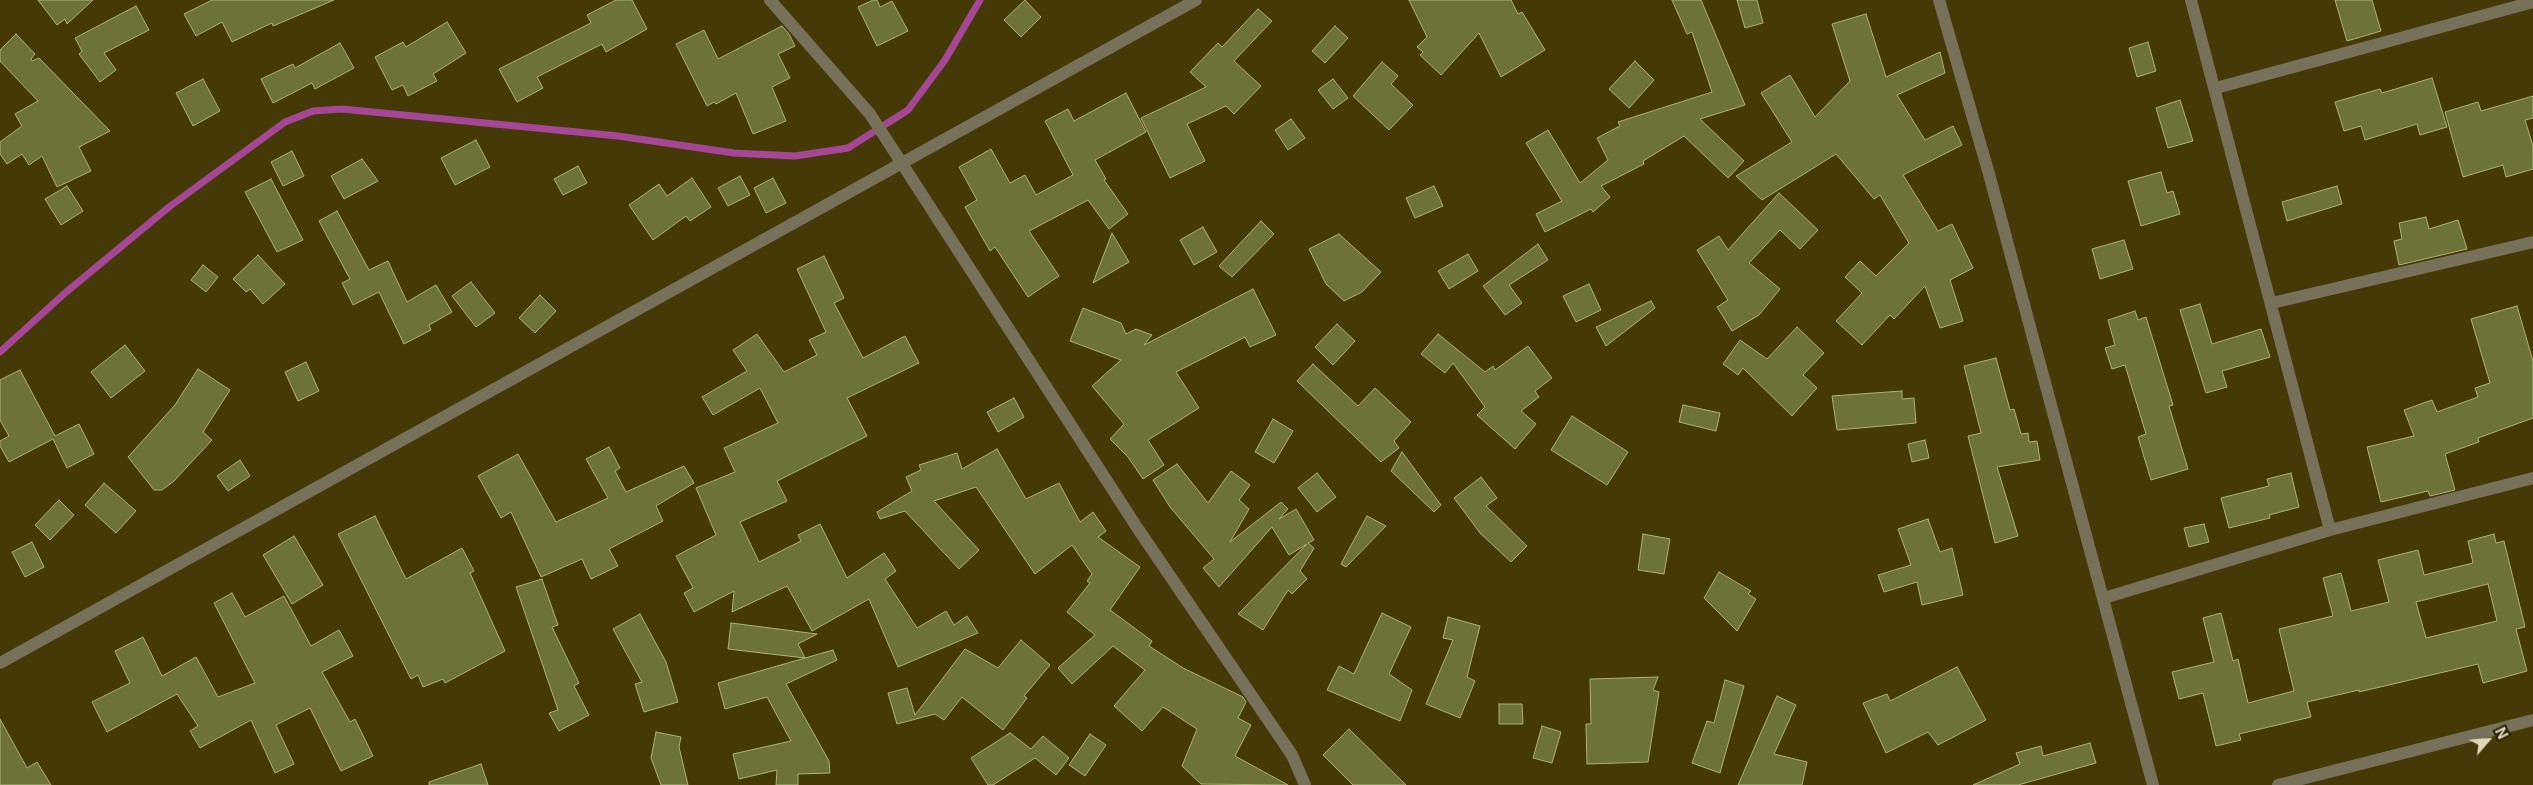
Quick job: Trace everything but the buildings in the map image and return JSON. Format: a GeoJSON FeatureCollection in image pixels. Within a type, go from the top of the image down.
{"type":"FeatureCollection","features":[{"type":"Feature","properties":{"kind":"street"},"geometry":{"type":"LineString","coordinates":[[770,0],[870,114],[1138,529],[1292,755],[1305,785]]}},
{"type":"Feature","properties":{"kind":"street"},"geometry":{"type":"LineString","coordinates":[[0,663],[1196,0]]}},
{"type":"Feature","properties":{"kind":"street"},"geometry":{"type":"LineString","coordinates":[[1939,0],[2104,598],[2153,785]]}},
{"type":"Feature","properties":{"kind":"street"},"geometry":{"type":"LineString","coordinates":[[2191,0],[2216,88],[2239,186],[2272,303],[2330,530]]}},
{"type":"Feature","properties":{"kind":"street"},"geometry":{"type":"LineString","coordinates":[[2216,88],[2533,2]]}},
{"type":"Feature","properties":{"kind":"street"},"geometry":{"type":"LineString","coordinates":[[2272,303],[2533,242]]}},
{"type":"Feature","properties":{"kind":"street"},"geometry":{"type":"LineString","coordinates":[[2104,598],[2330,530],[2533,478]]}},
{"type":"Feature","properties":{"kind":"street"},"geometry":{"type":"LineString","coordinates":[[2278,785],[2533,720]]}},
{"type":"Feature","properties":{"kind":"waterway"},"geometry":{"type":"LineString","coordinates":[[0,352],[65,293],[169,207],[285,122],[313,111],[342,109],[618,136],[734,153],[795,156],[848,148],[908,110],[945,60],[980,0]]}}]}
